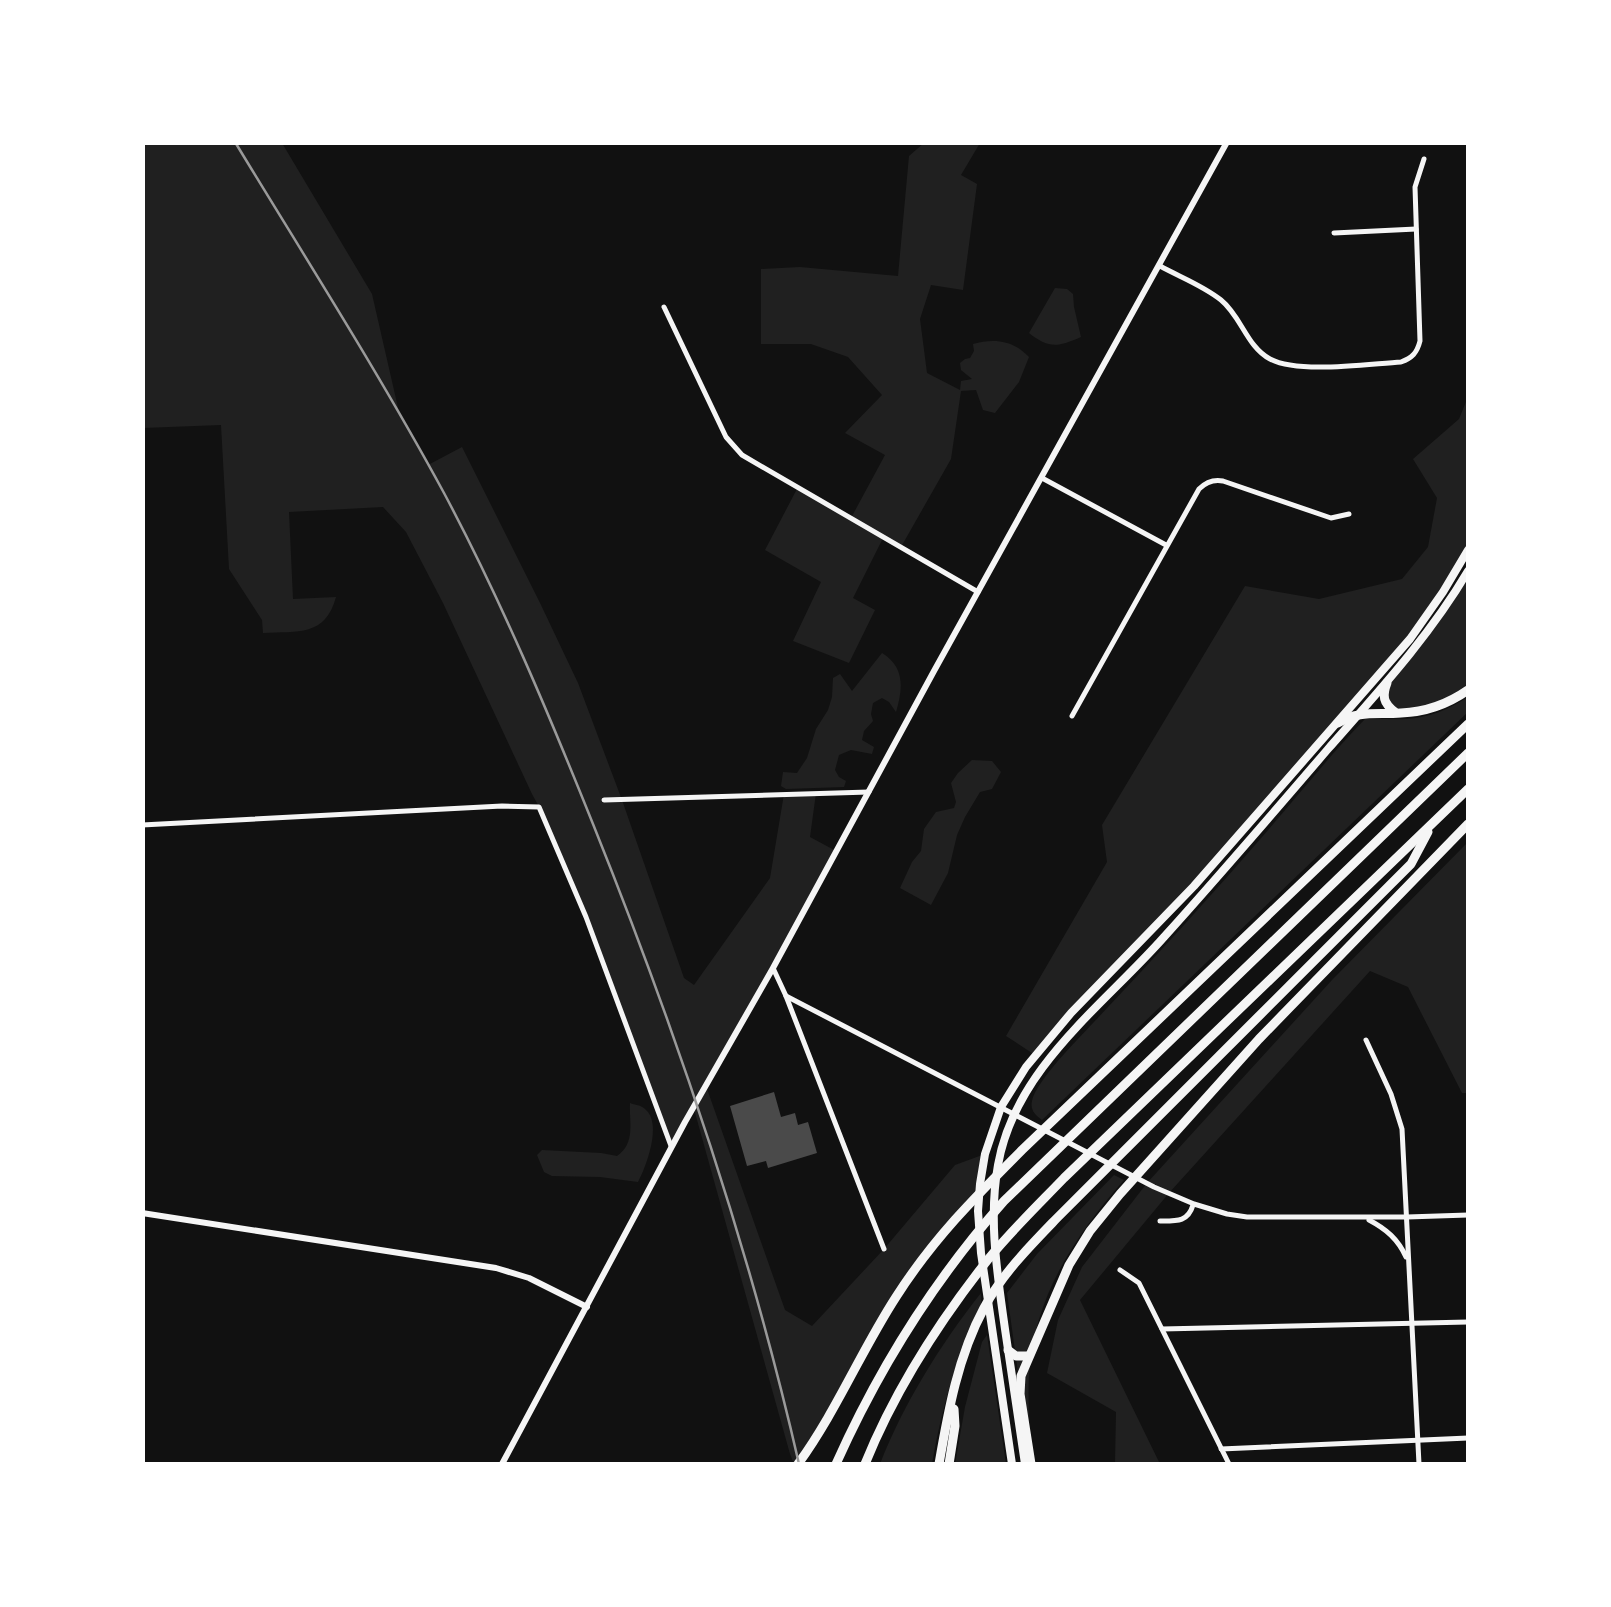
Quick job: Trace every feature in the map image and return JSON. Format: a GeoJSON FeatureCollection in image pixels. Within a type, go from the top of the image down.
{"type":"FeatureCollection","features":[{"type":"Feature","properties":{"kind":"highway"},"geometry":{"type":"LineString","coordinates":[[1387,683],[1383,696],[1397,714]]}},
{"type":"Feature","properties":{"kind":"highway"},"geometry":{"type":"LineString","coordinates":[[1338,723],[1360,713],[1397,714],[1432,708],[1468,690]]}},
{"type":"Feature","properties":{"kind":"highway"},"geometry":{"type":"LineString","coordinates":[[798,1464],[895,1298],[956,1215],[1468,724]]}},
{"type":"Feature","properties":{"kind":"highway"},"geometry":{"type":"LineString","coordinates":[[836,1464],[874,1385],[908,1327],[994,1212],[1072,1132],[1468,753]]}},
{"type":"Feature","properties":{"kind":"highway"},"geometry":{"type":"LineString","coordinates":[[865,1464],[931,1340],[989,1258],[1064,1178],[1468,790]]}},
{"type":"Feature","properties":{"kind":"highway"},"geometry":{"type":"LineString","coordinates":[[939,1464],[966,1349],[992,1294],[1024,1253],[1411,864],[1432,824]]}},
{"type":"Feature","properties":{"kind":"highway"},"geometry":{"type":"LineString","coordinates":[[1028,1464],[1021,1376],[1064,1275],[1082,1243],[1120,1194],[1259,1039],[1468,824]]}},
{"type":"Feature","properties":{"kind":"highway"},"geometry":{"type":"LineString","coordinates":[[1008,1350],[1016,1356],[1028,1356]]}},
{"type":"Feature","properties":{"kind":"highway"},"geometry":{"type":"LineString","coordinates":[[949,1464],[953,1396]]}},
{"type":"Feature","properties":{"kind":"main road"},"geometry":{"type":"LineString","coordinates":[[1012,1464],[979,1229],[981,1173],[1001,1107],[1026,1067],[1071,1013],[1194,886],[1410,639],[1468,550]]}},
{"type":"Feature","properties":{"kind":"main road"},"geometry":{"type":"LineString","coordinates":[[1028,1464],[994,1246],[995,1183],[1013,1112],[1050,1058],[1164,938],[1387,683],[1468,572]]}},
{"type":"Feature","properties":{"kind":"street"},"geometry":{"type":"LineString","coordinates":[[502,1464],[685,1122],[1227,142]]}},
{"type":"Feature","properties":{"kind":"street"},"geometry":{"type":"LineString","coordinates":[[1160,266],[1220,300],[1254,344],[1271,359],[1306,366],[1400,362],[1414,356],[1420,341],[1416,179],[1424,159]]}},
{"type":"Feature","properties":{"kind":"street"},"geometry":{"type":"LineString","coordinates":[[1334,233],[1416,229]]}},
{"type":"Feature","properties":{"kind":"street"},"geometry":{"type":"LineString","coordinates":[[664,307],[726,437],[742,455],[978,592]]}},
{"type":"Feature","properties":{"kind":"street"},"geometry":{"type":"LineString","coordinates":[[1042,478],[1166,545]]}},
{"type":"Feature","properties":{"kind":"street"},"geometry":{"type":"LineString","coordinates":[[1072,716],[1204,484],[1216,480],[1331,518],[1349,514]]}},
{"type":"Feature","properties":{"kind":"street"},"geometry":{"type":"LineString","coordinates":[[604,800],[869,792]]}},
{"type":"Feature","properties":{"kind":"street"},"geometry":{"type":"LineString","coordinates":[[142,824],[539,807],[586,918],[672,1148]]}},
{"type":"Feature","properties":{"kind":"street"},"geometry":{"type":"LineString","coordinates":[[773,968],[884,1249]]}},
{"type":"Feature","properties":{"kind":"street"},"geometry":{"type":"LineString","coordinates":[[786,996],[1154,1187],[1194,1204],[1264,1219],[1468,1214]]}},
{"type":"Feature","properties":{"kind":"street"},"geometry":{"type":"LineString","coordinates":[[1366,1040],[1402,1129],[1419,1464]]}},
{"type":"Feature","properties":{"kind":"street"},"geometry":{"type":"LineString","coordinates":[[1160,1222],[1183,1220],[1194,1204]]}},
{"type":"Feature","properties":{"kind":"street"},"geometry":{"type":"LineString","coordinates":[[142,1213],[496,1268],[529,1278],[587,1306]]}},
{"type":"Feature","properties":{"kind":"street"},"geometry":{"type":"LineString","coordinates":[[1356,1218],[1370,1220],[1392,1236],[1409,1269]]}},
{"type":"Feature","properties":{"kind":"street"},"geometry":{"type":"LineString","coordinates":[[1120,1270],[1139,1283],[1229,1464]]}},
{"type":"Feature","properties":{"kind":"street"},"geometry":{"type":"LineString","coordinates":[[1162,1330],[1468,1322]]}},
{"type":"Feature","properties":{"kind":"street"},"geometry":{"type":"LineString","coordinates":[[1221,1449],[1468,1438]]}},
{"type":"Feature","properties":{"kind":"shaded area"},"geometry":{"type":"Polygon","coordinates":[[[142,143],[282,143],[372,294],[399,412],[428,465],[462,447],[541,605],[578,683],[684,978],[694,985],[770,878],[784,794],[816,793],[810,837],[836,851],[706,1086],[785,1310],[812,1326],[955,1165],[985,1154],[979,1193],[930,1249],[798,1464],[794,1464],[790,1454],[694,1109],[672,1149],[543,814],[406,532],[383,507],[289,512],[293,599],[336,597],[325,619],[317,625],[299,631],[263,633],[262,620],[229,569],[221,425],[143,428],[142,143]]]}},
{"type":"Feature","properties":{"kind":"shaded area"},"geometry":{"type":"Polygon","coordinates":[[[924,143],[980,143],[961,175],[977,184],[963,290],[931,285],[920,319],[927,373],[960,390],[961,381],[972,379],[961,370],[960,363],[970,358],[973,344],[981,342],[1010,344],[1029,357],[1019,382],[995,413],[983,410],[976,390],[961,391],[951,459],[901,547],[883,538],[853,598],[875,610],[849,663],[793,641],[821,582],[765,550],[798,487],[851,518],[885,455],[845,433],[882,395],[848,357],[811,344],[761,344],[761,269],[800,267],[898,276],[909,156],[924,143]]]}},
{"type":"Feature","properties":{"kind":"shaded area"},"geometry":{"type":"Polygon","coordinates":[[[1055,288],[1073,294],[1081,337],[1054,345],[1029,333],[1055,288]]]}},
{"type":"Feature","properties":{"kind":"shaded area"},"geometry":{"type":"Polygon","coordinates":[[[1468,397],[1468,550],[1443,592],[1338,723],[1035,1055],[1006,1036],[1107,862],[1102,825],[1245,586],[1319,599],[1402,579],[1428,547],[1437,498],[1413,459],[1459,419],[1468,397]]]}},
{"type":"Feature","properties":{"kind":"shaded area"},"geometry":{"type":"Polygon","coordinates":[[[1468,571],[1468,690],[1457,698],[1397,713],[1384,691],[1468,571]]]}},
{"type":"Feature","properties":{"kind":"shaded area"},"geometry":{"type":"Polygon","coordinates":[[[882,653],[898,672],[900,695],[896,712],[882,698],[873,703],[873,721],[862,740],[874,747],[872,754],[851,750],[839,755],[835,770],[846,781],[844,787],[781,786],[783,772],[797,773],[807,758],[816,729],[828,710],[833,678],[840,674],[852,691],[882,653]]]}},
{"type":"Feature","properties":{"kind":"shaded area"},"geometry":{"type":"Polygon","coordinates":[[[1468,697],[1468,712],[1042,1120],[1035,1114],[1035,1093],[1058,1060],[1204,903],[1365,719],[1422,717],[1468,697]]]}},
{"type":"Feature","properties":{"kind":"shaded area"},"geometry":{"type":"Polygon","coordinates":[[[972,760],[992,761],[1001,772],[992,789],[980,792],[965,817],[948,873],[931,905],[900,888],[921,851],[924,829],[936,812],[954,808],[951,783],[972,760]]]}},
{"type":"Feature","properties":{"kind":"shaded area"},"geometry":{"type":"Polygon","coordinates":[[[1468,842],[1468,1093],[1462,1093],[1408,987],[1370,971],[1169,1193],[1080,1300],[1160,1464],[1115,1464],[1116,1412],[1047,1373],[1058,1320],[1082,1267],[1147,1183],[1332,980],[1468,842]]]}},
{"type":"Feature","properties":{"kind":"shaded area"},"geometry":{"type":"Polygon","coordinates":[[[630,1103],[645,1109],[653,1124],[651,1145],[638,1182],[552,1176],[544,1172],[537,1155],[542,1150],[617,1156],[629,1139],[630,1103]]]}},
{"type":"Feature","properties":{"kind":"shaded area"},"geometry":{"type":"Polygon","coordinates":[[[1114,1175],[1124,1180],[1073,1246],[1039,1320],[1032,1347],[1026,1430],[1007,1293],[1037,1254],[1114,1175]]]}},
{"type":"Feature","properties":{"kind":"shaded area"},"geometry":{"type":"Polygon","coordinates":[[[981,1293],[978,1316],[947,1395],[932,1464],[880,1464],[924,1375],[981,1293]]]}},
{"type":"Feature","properties":{"kind":"shaded area"},"geometry":{"type":"Polygon","coordinates":[[[987,1335],[1006,1464],[955,1464],[965,1407],[987,1335]]]}},
{"type":"Feature","properties":{"kind":"building"},"geometry":{"type":"Polygon","coordinates":[[[774,1092],[781,1117],[795,1113],[798,1125],[808,1122],[817,1153],[768,1168],[766,1161],[747,1166],[730,1106],[774,1092]]]}},
{"type":"Feature","properties":{"kind":"railway"},"geometry":{"type":"LineString","coordinates":[[235,142],[444,493],[541,698],[624,903],[709,1140],[758,1301],[799,1464]]}}]}
